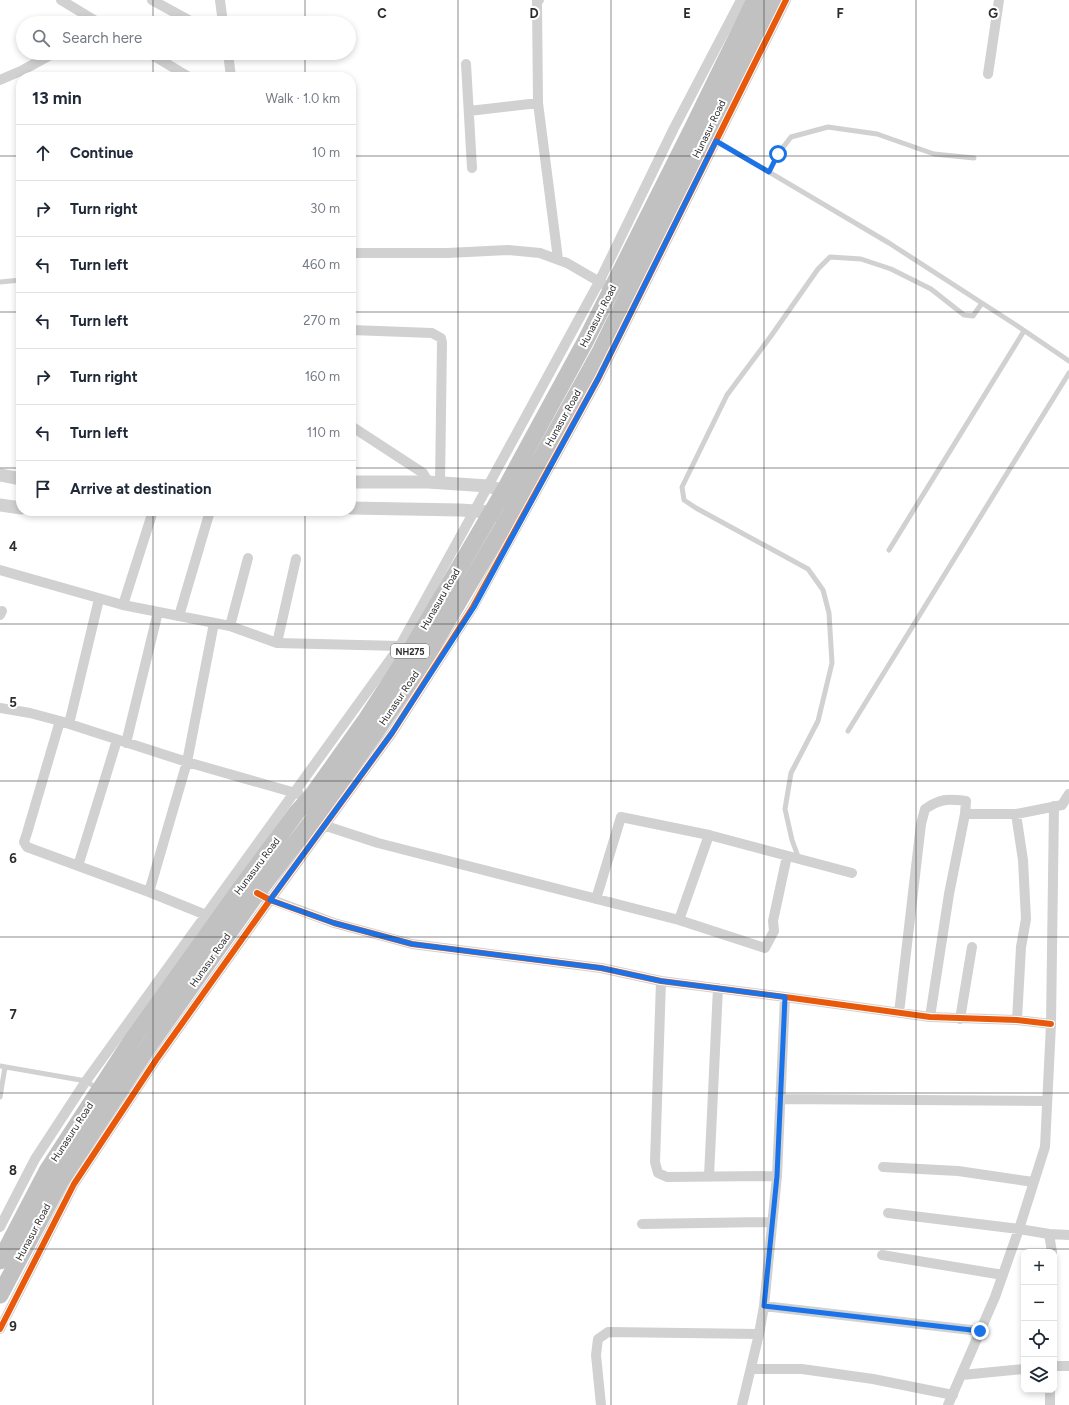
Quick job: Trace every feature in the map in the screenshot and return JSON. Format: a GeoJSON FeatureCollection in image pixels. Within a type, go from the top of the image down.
{"type":"FeatureCollection","features":[{"type":"Feature","properties":{"kind":"highway","name":"Hunasuru Road"},"geometry":{"type":"LineString","coordinates":[[0,1261],[92,1085],[132,1040],[211,919],[297,812],[311,797],[365,721],[404,649],[492,512],[496,488],[585,342],[606,285],[755,0]]}},
{"type":"Feature","properties":{"kind":"highway","name":"Hunasur Road"},"geometry":{"type":"LineString","coordinates":[[0,1295],[60,1180],[146,1050],[319,823],[377,730],[424,662],[507,520],[601,350],[711,138],[773,0]]}},
{"type":"Feature","properties":{"kind":"street"},"geometry":{"type":"LineString","coordinates":[[61,0],[87,16]]}},
{"type":"Feature","properties":{"kind":"street"},"geometry":{"type":"LineString","coordinates":[[152,0],[163,3],[183,16]]}},
{"type":"Feature","properties":{"kind":"street"},"geometry":{"type":"LineString","coordinates":[[220,0],[222,16]]}},
{"type":"Feature","properties":{"kind":"street"},"geometry":{"type":"LineString","coordinates":[[539,0],[537,1],[538,103],[558,259]]}},
{"type":"Feature","properties":{"kind":"street"},"geometry":{"type":"LineString","coordinates":[[356,253],[447,253],[508,250],[540,253],[567,263],[606,285],[674,128],[741,0]]}},
{"type":"Feature","properties":{"kind":"street"},"geometry":{"type":"LineString","coordinates":[[319,823],[392,733],[474,607],[598,379],[711,138],[786,0]]}},
{"type":"Feature","properties":{"kind":"street"},"geometry":{"type":"LineString","coordinates":[[988,74],[999,0]]}},
{"type":"Feature","properties":{"kind":"street"},"geometry":{"type":"LineString","coordinates":[[18,72],[41,60]]}},
{"type":"Feature","properties":{"kind":"street"},"geometry":{"type":"LineString","coordinates":[[161,60],[181,72]]}},
{"type":"Feature","properties":{"kind":"street"},"geometry":{"type":"LineString","coordinates":[[229,60],[230,72]]}},
{"type":"Feature","properties":{"kind":"street"},"geometry":{"type":"LineString","coordinates":[[466,64],[472,168]]}},
{"type":"Feature","properties":{"kind":"street"},"geometry":{"type":"LineString","coordinates":[[0,80],[16,73]]}},
{"type":"Feature","properties":{"kind":"street"},"geometry":{"type":"LineString","coordinates":[[469,111],[538,103]]}},
{"type":"Feature","properties":{"kind":"street"},"geometry":{"type":"LineString","coordinates":[[356,330],[432,333],[440,338],[442,344],[434,483]]}},
{"type":"Feature","properties":{"kind":"street"},"geometry":{"type":"LineString","coordinates":[[356,429],[423,472],[434,483]]}},
{"type":"Feature","properties":{"kind":"street"},"geometry":{"type":"LineString","coordinates":[[0,475],[16,478]]}},
{"type":"Feature","properties":{"kind":"street"},"geometry":{"type":"LineString","coordinates":[[356,482],[434,483],[496,488],[517,502]]}},
{"type":"Feature","properties":{"kind":"street"},"geometry":{"type":"LineString","coordinates":[[99,599],[65,723],[24,842],[27,848],[150,892],[211,919],[294,793],[404,649],[474,511],[496,488]]}},
{"type":"Feature","properties":{"kind":"street"},"geometry":{"type":"LineString","coordinates":[[0,506],[16,508]]}},
{"type":"Feature","properties":{"kind":"street"},"geometry":{"type":"LineString","coordinates":[[356,508],[403,508],[492,512],[507,520]]}},
{"type":"Feature","properties":{"kind":"street"},"geometry":{"type":"LineString","coordinates":[[123,605],[151,516]]}},
{"type":"Feature","properties":{"kind":"street"},"geometry":{"type":"LineString","coordinates":[[179,616],[209,516]]}},
{"type":"Feature","properties":{"kind":"street"},"geometry":{"type":"LineString","coordinates":[[230,626],[248,558]]}},
{"type":"Feature","properties":{"kind":"street"},"geometry":{"type":"LineString","coordinates":[[277,643],[296,559]]}},
{"type":"Feature","properties":{"kind":"street"},"geometry":{"type":"LineString","coordinates":[[0,570],[123,605],[230,626],[277,643],[404,649]]}},
{"type":"Feature","properties":{"kind":"street"},"geometry":{"type":"LineString","coordinates":[[78,866],[121,742],[158,612]]}},
{"type":"Feature","properties":{"kind":"street"},"geometry":{"type":"LineString","coordinates":[[150,892],[187,762],[214,623]]}},
{"type":"Feature","properties":{"kind":"street"},"geometry":{"type":"LineString","coordinates":[[0,708],[30,713],[65,723],[187,762],[311,797]]}},
{"type":"Feature","properties":{"kind":"street"},"geometry":{"type":"LineString","coordinates":[[965,814],[1016,814],[1062,805],[1069,794]]}},
{"type":"Feature","properties":{"kind":"street"},"geometry":{"type":"LineString","coordinates":[[899,1013],[921,824],[925,809],[936,801],[946,799],[966,801],[965,814],[949,894],[930,1017]]}},
{"type":"Feature","properties":{"kind":"street"},"geometry":{"type":"LineString","coordinates":[[948,1405],[995,1297],[1019,1228],[1044,1146],[1051,1024],[1054,806]]}},
{"type":"Feature","properties":{"kind":"street"},"geometry":{"type":"LineString","coordinates":[[297,812],[319,823],[378,843],[679,920],[765,948],[774,931],[773,921],[787,856]]}},
{"type":"Feature","properties":{"kind":"street"},"geometry":{"type":"LineString","coordinates":[[1016,814],[1023,860],[1026,919],[1021,947],[1016,1020]]}},
{"type":"Feature","properties":{"kind":"street"},"geometry":{"type":"LineString","coordinates":[[596,899],[621,817],[709,835],[852,873]]}},
{"type":"Feature","properties":{"kind":"street"},"geometry":{"type":"LineString","coordinates":[[679,920],[709,835]]}},
{"type":"Feature","properties":{"kind":"street"},"geometry":{"type":"LineString","coordinates":[[0,1329],[74,1184],[263,897],[334,923],[412,944],[601,968],[661,981],[930,1017],[1016,1020],[1051,1024]]}},
{"type":"Feature","properties":{"kind":"street"},"geometry":{"type":"LineString","coordinates":[[960,1019],[972,947]]}},
{"type":"Feature","properties":{"kind":"street"},"geometry":{"type":"LineString","coordinates":[[661,981],[655,1162],[658,1173],[667,1177],[777,1176]]}},
{"type":"Feature","properties":{"kind":"street"},"geometry":{"type":"LineString","coordinates":[[709,1176],[718,988]]}},
{"type":"Feature","properties":{"kind":"street"},"geometry":{"type":"LineString","coordinates":[[742,1405],[764,1306],[777,1176],[785,997]]}},
{"type":"Feature","properties":{"kind":"street"},"geometry":{"type":"LineString","coordinates":[[0,1227],[35,1159],[92,1085]]}},
{"type":"Feature","properties":{"kind":"street"},"geometry":{"type":"LineString","coordinates":[[780,1099],[1047,1101]]}},
{"type":"Feature","properties":{"kind":"street"},"geometry":{"type":"LineString","coordinates":[[883,1167],[958,1171],[1033,1182]]}},
{"type":"Feature","properties":{"kind":"street"},"geometry":{"type":"LineString","coordinates":[[888,1213],[1019,1228],[1049,1234],[1069,1235]]}},
{"type":"Feature","properties":{"kind":"street"},"geometry":{"type":"LineString","coordinates":[[642,1224],[772,1222]]}},
{"type":"Feature","properties":{"kind":"street"},"geometry":{"type":"LineString","coordinates":[[1049,1234],[1052,1249]]}},
{"type":"Feature","properties":{"kind":"street"},"geometry":{"type":"LineString","coordinates":[[882,1255],[1003,1275]]}},
{"type":"Feature","properties":{"kind":"street"},"geometry":{"type":"LineString","coordinates":[[764,1306],[980,1331]]}},
{"type":"Feature","properties":{"kind":"street"},"geometry":{"type":"LineString","coordinates":[[602,1405],[596,1355],[598,1339],[608,1332],[759,1334]]}},
{"type":"Feature","properties":{"kind":"street"},"geometry":{"type":"LineString","coordinates":[[1057,1366],[1069,1366]]}},
{"type":"Feature","properties":{"kind":"street"},"geometry":{"type":"LineString","coordinates":[[751,1369],[802,1369],[873,1380],[953,1395]]}},
{"type":"Feature","properties":{"kind":"street"},"geometry":{"type":"LineString","coordinates":[[962,1375],[1021,1369]]}},
{"type":"Feature","properties":{"kind":"street"},"geometry":{"type":"LineString","coordinates":[[1050,1393],[1050,1405]]}},
{"type":"Feature","properties":{"kind":"lane"},"geometry":{"type":"LineString","coordinates":[[769,172],[778,154],[791,137],[828,127],[877,134],[934,154],[974,158]]}},
{"type":"Feature","properties":{"kind":"lane"},"geometry":{"type":"LineString","coordinates":[[711,138],[889,243],[1069,361]]}},
{"type":"Feature","properties":{"kind":"lane"},"geometry":{"type":"LineString","coordinates":[[799,859],[792,840],[785,809],[791,773],[818,721],[832,663],[829,614],[823,590],[808,568],[696,508],[684,500],[682,487],[727,395],[818,269],[830,257],[861,259],[891,269],[931,289],[964,315],[973,316],[982,303]]}},
{"type":"Feature","properties":{"kind":"lane"},"geometry":{"type":"LineString","coordinates":[[0,282],[16,280]]}},
{"type":"Feature","properties":{"kind":"lane"},"geometry":{"type":"LineString","coordinates":[[889,550],[1024,331]]}},
{"type":"Feature","properties":{"kind":"lane"},"geometry":{"type":"LineString","coordinates":[[848,731],[1069,373]]}},
{"type":"Feature","properties":{"kind":"lane"},"geometry":{"type":"LineString","coordinates":[[0,1097],[2,1066],[92,1085]]}},
{"type":"Feature","properties":{"kind":"cycle path"},"geometry":{"type":"LineString","coordinates":[[0,1329],[74,1184],[156,1060],[392,733],[473,607],[598,379],[786,0]]}},
{"type":"Feature","properties":{"kind":"cycle path"},"geometry":{"type":"LineString","coordinates":[[257,893],[270,900],[334,923],[412,944],[601,968],[661,981],[930,1017],[1017,1020],[1051,1024]]}},
{"type":"Feature","properties":{"kind":"route"},"geometry":{"type":"LineString","coordinates":[[778,154],[769,172],[716,141],[598,379],[474,607],[392,733],[270,900],[334,923],[412,944],[536,961],[601,968],[661,981],[785,997],[777,1176],[764,1306],[980,1331]]}}]}
